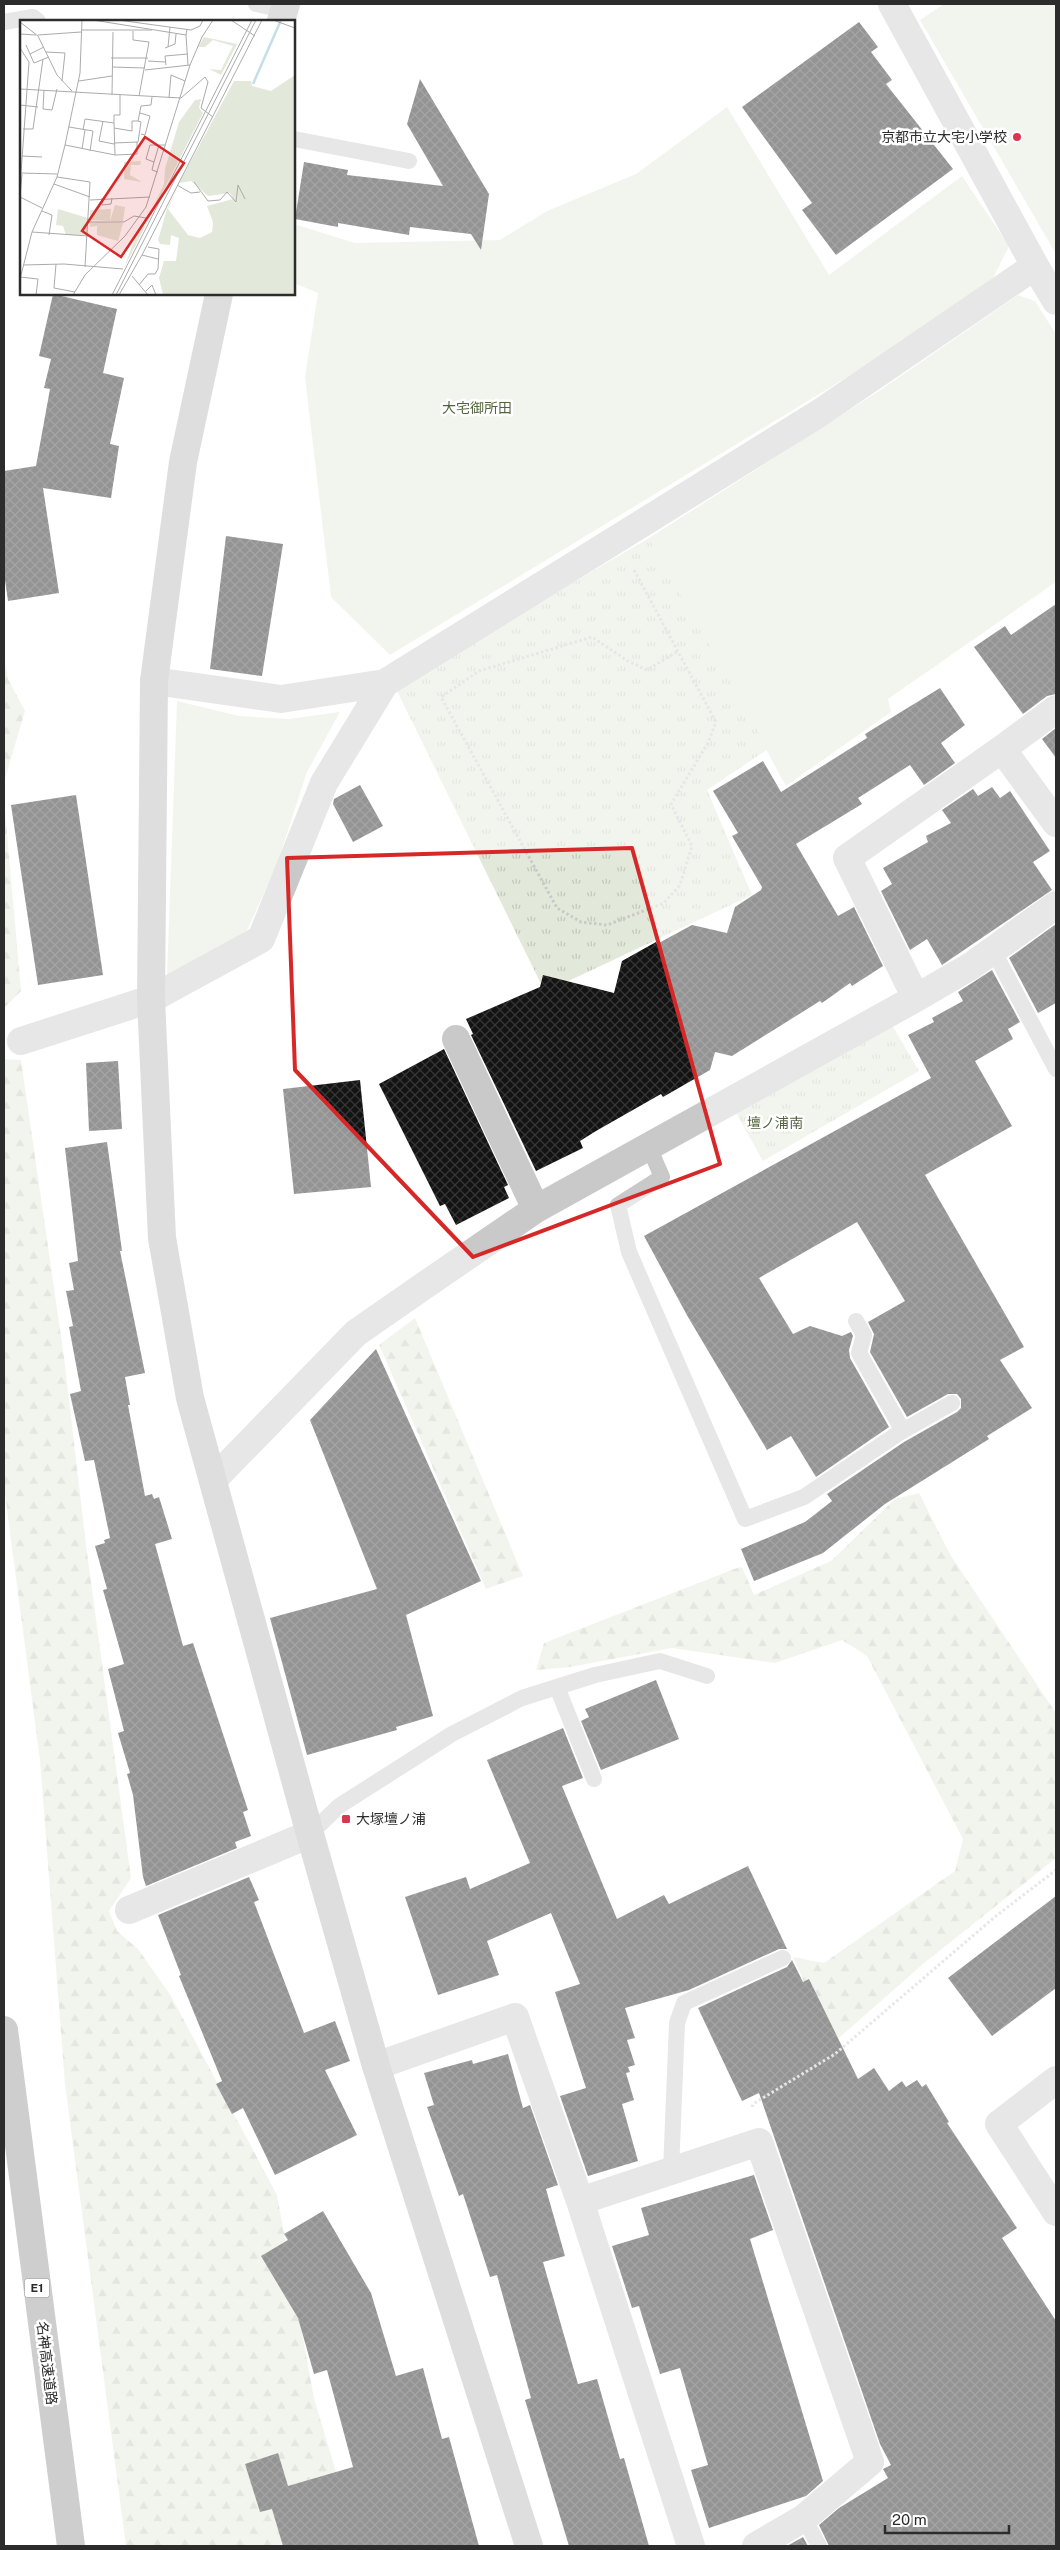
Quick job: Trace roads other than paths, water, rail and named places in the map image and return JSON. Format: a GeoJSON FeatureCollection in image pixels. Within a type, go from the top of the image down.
{"type":"FeatureCollection","features":[{"type":"Feature","properties":{"kind":"highway","name":"名神高速道路"},"geometry":{"type":"LineString","coordinates":[[4,2030],[71,2546]]}},
{"type":"Feature","properties":{"kind":"street"},"geometry":{"type":"LineString","coordinates":[[892,4],[1056,301]]}},
{"type":"Feature","properties":{"kind":"street"},"geometry":{"type":"LineString","coordinates":[[154,681],[281,699],[385,683],[818,414],[1035,266]]}},
{"type":"Feature","properties":{"kind":"street"},"geometry":{"type":"LineString","coordinates":[[219,295],[183,462],[154,681],[151,999],[162,1238],[190,1398],[310,1834],[376,2066],[529,2546]]}},
{"type":"Feature","properties":{"kind":"street"},"geometry":{"type":"LineString","coordinates":[[21,1041],[151,999],[261,940],[324,782],[385,683]]}},
{"type":"Feature","properties":{"kind":"street"},"geometry":{"type":"LineString","coordinates":[[916,998],[847,858],[1002,749],[1056,708]]}},
{"type":"Feature","properties":{"kind":"street"},"geometry":{"type":"LineString","coordinates":[[1002,749],[1056,823]]}},
{"type":"Feature","properties":{"kind":"street"},"geometry":{"type":"LineString","coordinates":[[213,1480],[356,1333],[536,1209],[916,998],[993,950],[1056,905]]}},
{"type":"Feature","properties":{"kind":"street"},"geometry":{"type":"LineString","coordinates":[[456,1039],[536,1209]]}},
{"type":"Feature","properties":{"kind":"street"},"geometry":{"type":"LineString","coordinates":[[129,1910],[310,1834]]}},
{"type":"Feature","properties":{"kind":"street"},"geometry":{"type":"LineString","coordinates":[[376,2066],[515,2017],[580,2201],[691,2546]]}},
{"type":"Feature","properties":{"kind":"street"},"geometry":{"type":"LineString","coordinates":[[1056,2080],[999,2124],[1056,2212]]}},
{"type":"Feature","properties":{"kind":"street"},"geometry":{"type":"LineString","coordinates":[[580,2201],[759,2142],[870,2462],[804,2518],[756,2546]]}},
{"type":"Feature","properties":{"kind":"lane"},"geometry":{"type":"LineString","coordinates":[[256,4],[284,12]]}},
{"type":"Feature","properties":{"kind":"lane"},"geometry":{"type":"LineString","coordinates":[[4,22],[33,17],[37,20]]}},
{"type":"Feature","properties":{"kind":"lane"},"geometry":{"type":"LineString","coordinates":[[295,139],[409,161]]}},
{"type":"Feature","properties":{"kind":"lane"},"geometry":{"type":"LineString","coordinates":[[993,950],[1056,1069]]}},
{"type":"Feature","properties":{"kind":"lane"},"geometry":{"type":"LineString","coordinates":[[649,1147],[662,1176],[618,1205],[629,1252],[746,1520],[804,1497],[903,1432],[952,1403]]}},
{"type":"Feature","properties":{"kind":"lane"},"geometry":{"type":"LineString","coordinates":[[856,1321],[864,1335],[859,1353],[903,1432]]}},
{"type":"Feature","properties":{"kind":"lane"},"geometry":{"type":"LineString","coordinates":[[310,1834],[338,1806],[452,1734],[522,1698],[595,1675],[660,1661],[707,1676]]}},
{"type":"Feature","properties":{"kind":"lane"},"geometry":{"type":"LineString","coordinates":[[557,1687],[594,1779]]}},
{"type":"Feature","properties":{"kind":"lane"},"geometry":{"type":"LineString","coordinates":[[671,2171],[677,2023],[684,2003],[783,1958]]}},
{"type":"Feature","properties":{"kind":"lane"},"geometry":{"type":"LineString","coordinates":[[804,2518],[819,2546]]}},
{"type":"Feature","properties":{"kind":"place","name":"京都市立大宅小学校"},"geometry":{"type":"Point","coordinates":[1017,137]}},
{"type":"Feature","properties":{"kind":"place","name":"大塚壇ノ浦"},"geometry":{"type":"Point","coordinates":[346,1819]}},
{"type":"Feature","properties":{"kind":"park label","name":"大宅御所田"},"geometry":{"type":"Point","coordinates":[477,408]}},
{"type":"Feature","properties":{"kind":"park label","name":"壇ノ浦南"},"geometry":{"type":"Point","coordinates":[775,1123]}}]}
